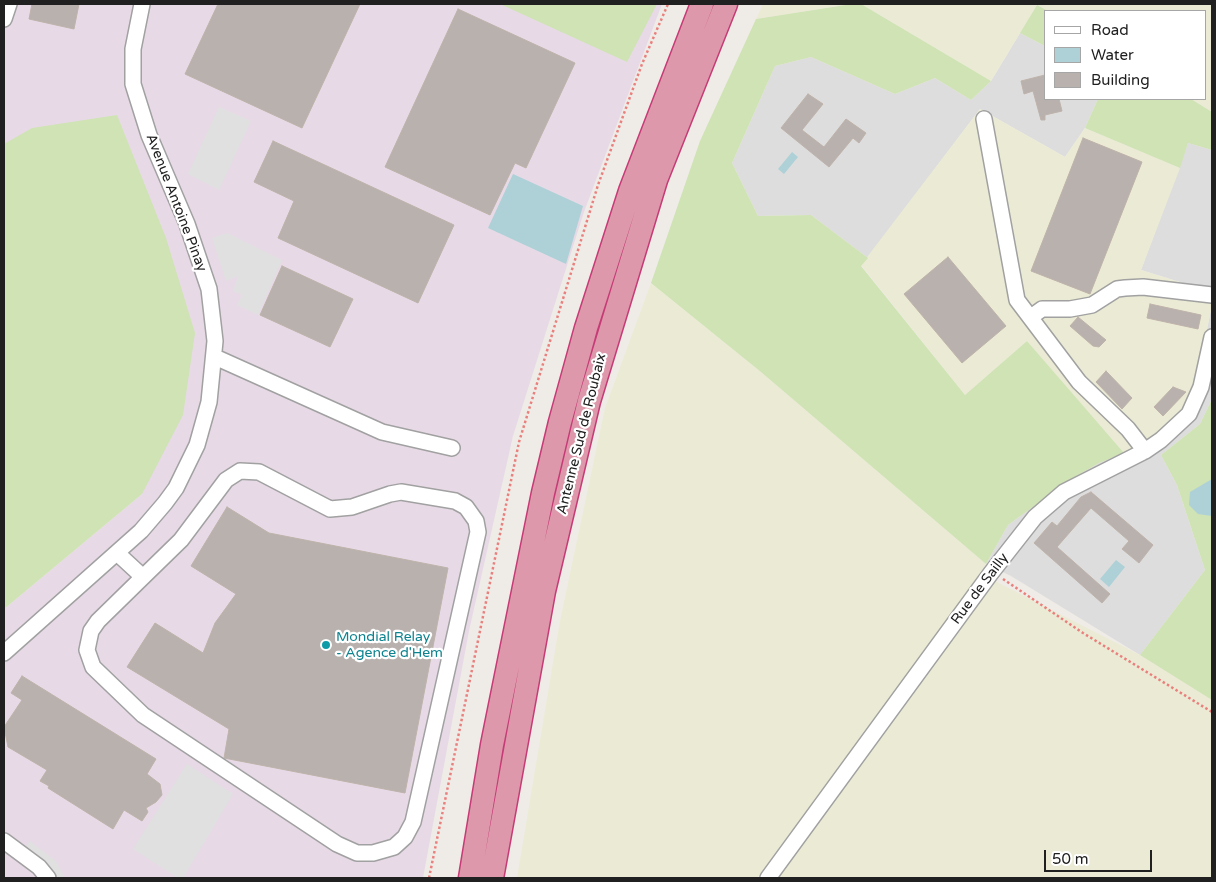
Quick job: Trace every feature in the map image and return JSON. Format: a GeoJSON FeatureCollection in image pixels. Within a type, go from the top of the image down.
{"type":"FeatureCollection","features":[{"type":"Feature","properties":{"kind":"highway","name":"Antenne Sud de Roubaix"},"geometry":{"type":"LineString","coordinates":[[470,878],[492,746],[541,502],[560,422],[589,319],[630,191],[702,4]]}},
{"type":"Feature","properties":{"kind":"highway","name":"Antenne Sud de Roubaix"},"geometry":{"type":"LineString","coordinates":[[492,878],[544,591],[589,401],[656,180],[726,4]]}},
{"type":"Feature","properties":{"kind":"street"},"geometry":{"type":"LineString","coordinates":[[4,20],[9,4]]}},
{"type":"Feature","properties":{"kind":"street","name":"Avenue Antoine Pinay"},"geometry":{"type":"LineString","coordinates":[[4,653],[141,531],[165,503],[187,466],[203,424],[214,356],[212,305],[199,258],[135,94],[132,55],[142,4]]}},
{"type":"Feature","properties":{"kind":"street"},"geometry":{"type":"LineString","coordinates":[[984,119],[1018,300],[1079,382],[1128,429],[1145,452]]}},
{"type":"Feature","properties":{"kind":"street"},"geometry":{"type":"LineString","coordinates":[[1031,317],[1042,309],[1070,309],[1092,305],[1117,289],[1125,288],[1143,286],[1212,296]]}},
{"type":"Feature","properties":{"kind":"street","name":"Rue de Sailly"},"geometry":{"type":"LineString","coordinates":[[768,878],[1023,531],[1049,503],[1064,492],[1145,452],[1189,414],[1201,388],[1212,338]]}},
{"type":"Feature","properties":{"kind":"street"},"geometry":{"type":"LineString","coordinates":[[214,356],[382,432],[452,448]]}},
{"type":"Feature","properties":{"kind":"street"},"geometry":{"type":"LineString","coordinates":[[240,470],[259,472],[330,509],[352,507],[401,492],[455,502],[466,507],[476,521],[478,532],[413,822],[405,837],[394,847],[372,853],[357,852],[337,844],[143,716],[93,667],[87,650],[91,632],[98,621],[142,577],[181,540],[226,480],[240,470]]}},
{"type":"Feature","properties":{"kind":"street"},"geometry":{"type":"LineString","coordinates":[[117,553],[142,577]]}},
{"type":"Feature","properties":{"kind":"street"},"geometry":{"type":"LineString","coordinates":[[4,840],[39,867],[48,878]]}},
{"type":"Feature","properties":{"kind":"path"},"geometry":{"type":"LineString","coordinates":[[429,878],[519,442],[598,185],[642,64],[668,4]]}},
{"type":"Feature","properties":{"kind":"path"},"geometry":{"type":"LineString","coordinates":[[992,572],[1083,633],[1212,712]]}},
{"type":"Feature","properties":{"kind":"shaded area"},"geometry":{"type":"Polygon","coordinates":[[[4,4],[662,4],[584,212],[513,436],[469,631],[423,878],[4,878],[4,609],[142,494],[4,144],[4,4]]]}},
{"type":"Feature","properties":{"kind":"shaded area"},"geometry":{"type":"Polygon","coordinates":[[[1020,33],[1044,45],[1044,100],[1098,100],[1085,128],[1065,157],[980,109],[868,258],[811,215],[758,216],[732,163],[775,66],[811,57],[895,94],[935,78],[971,100],[991,81],[1020,33]]]}},
{"type":"Feature","properties":{"kind":"shaded area"},"geometry":{"type":"Polygon","coordinates":[[[219,107],[251,121],[219,190],[188,174],[219,107]]]}},
{"type":"Feature","properties":{"kind":"shaded area"},"geometry":{"type":"Polygon","coordinates":[[[1188,143],[1212,150],[1212,292],[1141,270],[1188,143]]]}},
{"type":"Feature","properties":{"kind":"shaded area"},"geometry":{"type":"Polygon","coordinates":[[[227,233],[282,260],[258,315],[237,305],[242,295],[233,291],[238,276],[226,281],[212,238],[227,233]]]}},
{"type":"Feature","properties":{"kind":"shaded area"},"geometry":{"type":"Polygon","coordinates":[[[1212,305],[1212,399],[1200,424],[1161,455],[1177,485],[1205,570],[1140,655],[1011,576],[986,564],[1008,525],[1073,478],[1099,463],[1124,453],[1199,368],[1212,305]]]}},
{"type":"Feature","properties":{"kind":"shaded area"},"geometry":{"type":"Polygon","coordinates":[[[187,764],[233,794],[183,878],[178,878],[133,849],[187,764]]]}},
{"type":"Feature","properties":{"kind":"shaded area"},"geometry":{"type":"Polygon","coordinates":[[[30,841],[56,861],[65,878],[53,878],[23,850],[30,841]]]}},
{"type":"Feature","properties":{"kind":"green space"},"geometry":{"type":"Polygon","coordinates":[[[500,4],[657,4],[627,62],[500,4]]]}},
{"type":"Feature","properties":{"kind":"green space"},"geometry":{"type":"Polygon","coordinates":[[[763,4],[852,4],[756,19],[763,4]]]}},
{"type":"Feature","properties":{"kind":"green space"},"geometry":{"type":"Polygon","coordinates":[[[861,4],[1212,4],[1212,112],[1193,100],[1206,100],[1206,10],[1046,10],[1037,5],[991,81],[861,4]]]}},
{"type":"Feature","properties":{"kind":"green space"},"geometry":{"type":"Polygon","coordinates":[[[861,4],[991,81],[971,100],[935,78],[895,94],[811,57],[775,66],[732,163],[758,216],[811,215],[868,258],[861,266],[965,395],[1027,341],[1124,453],[1099,463],[1073,478],[1008,525],[986,564],[761,372],[651,283],[700,141],[756,19],[861,4]]]}},
{"type":"Feature","properties":{"kind":"green space"},"geometry":{"type":"Polygon","coordinates":[[[1037,5],[1046,10],[1044,10],[1044,45],[1020,33],[1037,5]]]}},
{"type":"Feature","properties":{"kind":"green space"},"geometry":{"type":"Polygon","coordinates":[[[1098,100],[1193,100],[1212,112],[1212,150],[1188,143],[1180,168],[1085,128],[1098,100]]]}},
{"type":"Feature","properties":{"kind":"green space"},"geometry":{"type":"Polygon","coordinates":[[[980,109],[1065,157],[1085,128],[1180,168],[1141,270],[1212,292],[1212,305],[1199,368],[1186,407],[1166,428],[1124,453],[1027,341],[965,395],[861,265],[980,109]]]}},
{"type":"Feature","properties":{"kind":"green space"},"geometry":{"type":"Polygon","coordinates":[[[117,115],[166,238],[195,333],[183,415],[142,494],[4,609],[4,144],[32,128],[117,115]]]}},
{"type":"Feature","properties":{"kind":"green space"},"geometry":{"type":"Polygon","coordinates":[[[651,283],[761,372],[986,564],[951,618],[757,878],[517,878],[560,621],[605,408],[651,283]]]}},
{"type":"Feature","properties":{"kind":"green space"},"geometry":{"type":"Polygon","coordinates":[[[1212,399],[1212,700],[1140,655],[1205,570],[1177,485],[1161,455],[1200,424],[1212,399]]]}},
{"type":"Feature","properties":{"kind":"green space"},"geometry":{"type":"Polygon","coordinates":[[[995,581],[1140,655],[1212,700],[1212,878],[778,878],[995,581]]]}},
{"type":"Feature","properties":{"kind":"water"},"geometry":{"type":"Polygon","coordinates":[[[792,152],[798,157],[784,174],[778,169],[792,152]]]}},
{"type":"Feature","properties":{"kind":"water"},"geometry":{"type":"Polygon","coordinates":[[[513,174],[583,206],[566,264],[488,228],[513,174]]]}},
{"type":"Feature","properties":{"kind":"water"},"geometry":{"type":"Polygon","coordinates":[[[1212,479],[1212,516],[1198,514],[1189,505],[1190,492],[1212,479]]]}},
{"type":"Feature","properties":{"kind":"water"},"geometry":{"type":"Polygon","coordinates":[[[1116,560],[1125,567],[1109,587],[1100,579],[1116,560]]]}},
{"type":"Feature","properties":{"kind":"building"},"geometry":{"type":"Polygon","coordinates":[[[32,4],[79,4],[74,29],[29,19],[32,4]]]}},
{"type":"Feature","properties":{"kind":"building"},"geometry":{"type":"Polygon","coordinates":[[[218,4],[360,4],[302,128],[185,74],[218,4]]]}},
{"type":"Feature","properties":{"kind":"building"},"geometry":{"type":"Polygon","coordinates":[[[458,9],[575,63],[526,168],[515,163],[490,215],[385,167],[458,9]]]}},
{"type":"Feature","properties":{"kind":"building"},"geometry":{"type":"Polygon","coordinates":[[[1044,75],[1044,100],[1059,100],[1062,111],[1045,115],[1045,120],[1041,120],[1033,91],[1024,94],[1021,81],[1044,75]]]}},
{"type":"Feature","properties":{"kind":"building"},"geometry":{"type":"Polygon","coordinates":[[[808,94],[823,104],[802,130],[824,147],[846,119],[866,133],[859,143],[853,138],[829,167],[781,128],[808,94]]]}},
{"type":"Feature","properties":{"kind":"building"},"geometry":{"type":"Polygon","coordinates":[[[1083,138],[1142,162],[1090,294],[1031,271],[1083,138]]]}},
{"type":"Feature","properties":{"kind":"building"},"geometry":{"type":"Polygon","coordinates":[[[273,141],[454,225],[418,303],[278,238],[294,201],[254,182],[273,141]]]}},
{"type":"Feature","properties":{"kind":"building"},"geometry":{"type":"Polygon","coordinates":[[[948,257],[1006,326],[962,363],[904,294],[948,257]]]}},
{"type":"Feature","properties":{"kind":"building"},"geometry":{"type":"Polygon","coordinates":[[[282,266],[353,299],[330,347],[260,315],[282,266]]]}},
{"type":"Feature","properties":{"kind":"building"},"geometry":{"type":"Polygon","coordinates":[[[1150,304],[1201,315],[1198,329],[1147,318],[1150,304]]]}},
{"type":"Feature","properties":{"kind":"building"},"geometry":{"type":"Polygon","coordinates":[[[1078,317],[1106,340],[1099,347],[1093,346],[1070,326],[1078,317]]]}},
{"type":"Feature","properties":{"kind":"building"},"geometry":{"type":"Polygon","coordinates":[[[1106,371],[1132,398],[1122,409],[1096,382],[1106,371]]]}},
{"type":"Feature","properties":{"kind":"building"},"geometry":{"type":"Polygon","coordinates":[[[1173,387],[1186,392],[1163,416],[1154,407],[1173,387]]]}},
{"type":"Feature","properties":{"kind":"building"},"geometry":{"type":"Polygon","coordinates":[[[1091,492],[1153,545],[1139,563],[1122,549],[1129,541],[1091,508],[1057,547],[1110,594],[1102,603],[1034,543],[1052,522],[1057,526],[1081,497],[1091,492]]]}},
{"type":"Feature","properties":{"kind":"building","name":"Mondial Relay - Agence d'Hem"},"geometry":{"type":"Polygon","coordinates":[[[227,507],[269,533],[448,568],[405,793],[224,758],[229,729],[127,667],[155,623],[203,653],[215,623],[236,594],[191,566],[227,507]]]}},
{"type":"Feature","properties":{"kind":"building"},"geometry":{"type":"Polygon","coordinates":[[[22,676],[156,759],[147,774],[160,784],[162,795],[156,802],[146,808],[148,812],[142,821],[124,810],[113,829],[48,788],[49,786],[40,781],[47,770],[8,747],[4,727],[22,700],[11,693],[22,676]]]}},
{"type":"Feature","properties":{"kind":"place","name":"Mondial Relay - Agence d'Hem"},"geometry":{"type":"Point","coordinates":[326,645]}}]}
